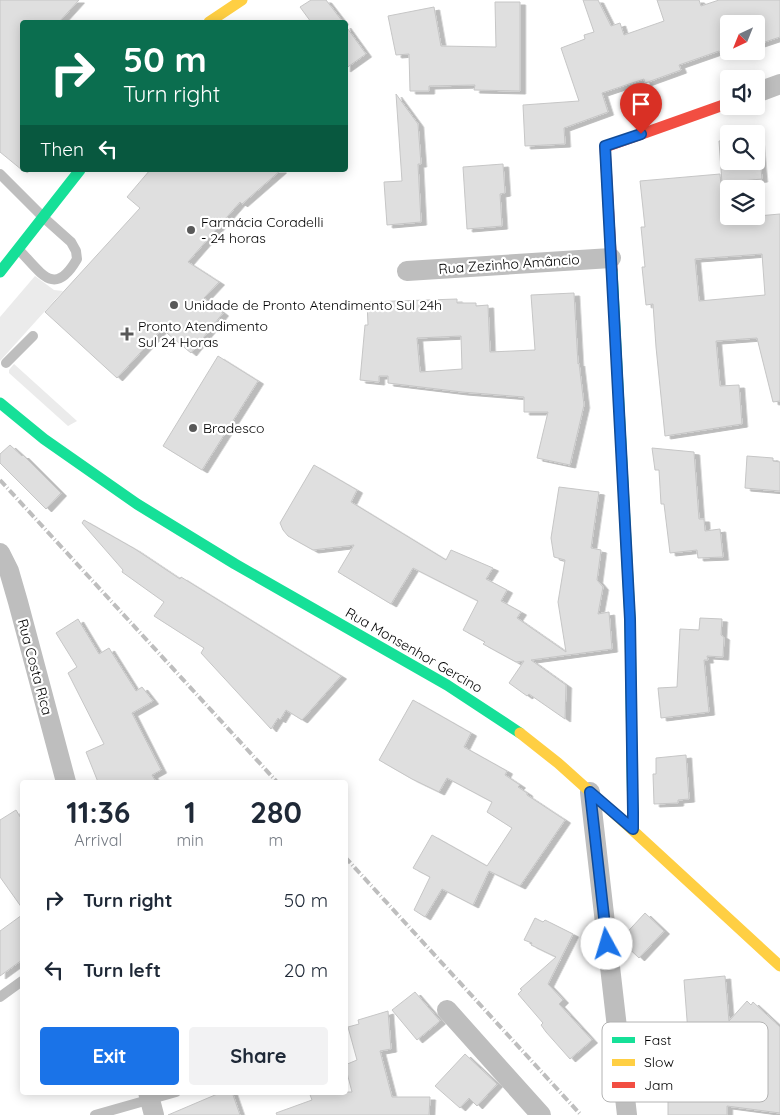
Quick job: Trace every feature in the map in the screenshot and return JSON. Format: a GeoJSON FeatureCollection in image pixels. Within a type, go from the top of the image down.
{"type":"FeatureCollection","features":[{"type":"Feature","properties":{"kind":"main road"},"geometry":{"type":"LineString","coordinates":[[212,20],[242,0]]}},
{"type":"Feature","properties":{"kind":"main road"},"geometry":{"type":"LineString","coordinates":[[633,829],[630,619],[605,146],[720,106]]}},
{"type":"Feature","properties":{"kind":"main road"},"geometry":{"type":"LineString","coordinates":[[0,272],[78,172]]}},
{"type":"Feature","properties":{"kind":"main road","name":"Rua Monsenhor Gercino"},"geometry":{"type":"LineString","coordinates":[[0,403],[58,451],[103,482],[196,540],[460,693],[510,725],[633,829],[780,966]]}},
{"type":"Feature","properties":{"kind":"street"},"geometry":{"type":"LineString","coordinates":[[765,90],[780,84]]}},
{"type":"Feature","properties":{"kind":"street","name":"Rua Zezinho Amâncio"},"geometry":{"type":"LineString","coordinates":[[407,271],[611,258]]}},
{"type":"Feature","properties":{"kind":"street","name":"Rua Costa Rica"},"geometry":{"type":"LineString","coordinates":[[0,553],[9,571],[16,594],[65,780]]}},
{"type":"Feature","properties":{"kind":"street"},"geometry":{"type":"LineString","coordinates":[[590,792],[616,1022]]}},
{"type":"Feature","properties":{"kind":"street"},"geometry":{"type":"LineString","coordinates":[[447,1010],[541,1115]]}},
{"type":"Feature","properties":{"kind":"street"},"geometry":{"type":"LineString","coordinates":[[626,1102],[627,1115]]}},
{"type":"Feature","properties":{"kind":"lane"},"geometry":{"type":"LineString","coordinates":[[0,174],[42,217],[71,242],[76,251],[77,259],[64,278],[48,279],[18,249]]}},
{"type":"Feature","properties":{"kind":"lane"},"geometry":{"type":"LineString","coordinates":[[6,363],[33,336]]}},
{"type":"Feature","properties":{"kind":"lane"},"geometry":{"type":"LineString","coordinates":[[0,997],[20,982]]}},
{"type":"Feature","properties":{"kind":"lane"},"geometry":{"type":"LineString","coordinates":[[95,1115],[151,1103],[169,1095]]}},
{"type":"Feature","properties":{"kind":"shaded area"},"geometry":{"type":"Polygon","coordinates":[[[35,276],[54,290],[63,291],[0,361],[0,317],[35,276]]]}},
{"type":"Feature","properties":{"kind":"shaded area"},"geometry":{"type":"Polygon","coordinates":[[[14,364],[77,421],[68,426],[9,373],[14,364]]]}},
{"type":"Feature","properties":{"kind":"building"},"geometry":{"type":"Polygon","coordinates":[[[0,0],[79,0],[61,20],[20,20],[20,168],[0,152],[0,0]]]}},
{"type":"Feature","properties":{"kind":"building"},"geometry":{"type":"Polygon","coordinates":[[[311,0],[326,0],[341,20],[310,20],[300,7],[311,0]]]}},
{"type":"Feature","properties":{"kind":"building"},"geometry":{"type":"Polygon","coordinates":[[[583,0],[598,0],[611,26],[620,23],[624,35],[664,21],[657,0],[699,0],[701,6],[719,0],[780,0],[780,37],[765,42],[765,15],[720,15],[720,53],[719,51],[679,65],[681,70],[645,83],[644,79],[602,93],[608,112],[564,128],[565,144],[525,146],[523,105],[579,101],[561,48],[585,39],[584,35],[594,32],[583,0]]]}},
{"type":"Feature","properties":{"kind":"building"},"geometry":{"type":"Polygon","coordinates":[[[495,2],[520,2],[520,91],[474,90],[475,85],[429,86],[429,91],[410,91],[409,54],[396,55],[388,16],[434,7],[441,46],[496,47],[495,2]]]}},
{"type":"Feature","properties":{"kind":"building"},"geometry":{"type":"Polygon","coordinates":[[[348,29],[366,54],[348,67],[348,29]]]}},
{"type":"Feature","properties":{"kind":"building"},"geometry":{"type":"Polygon","coordinates":[[[396,94],[418,124],[421,164],[418,164],[421,222],[387,225],[384,182],[402,181],[396,94]]]}},
{"type":"Feature","properties":{"kind":"building"},"geometry":{"type":"Polygon","coordinates":[[[503,164],[505,193],[500,194],[502,226],[467,229],[463,167],[503,164]]]}},
{"type":"Feature","properties":{"kind":"building"},"geometry":{"type":"Polygon","coordinates":[[[721,170],[761,170],[762,179],[722,180],[721,170]]]}},
{"type":"Feature","properties":{"kind":"building","name":"Unidade de Pronto Atendimento Sul 24h"},"geometry":{"type":"Polygon","coordinates":[[[148,172],[279,172],[242,204],[240,202],[188,262],[219,282],[204,298],[223,313],[191,353],[162,329],[117,378],[45,312],[140,208],[127,197],[148,172]]]}},
{"type":"Feature","properties":{"kind":"building"},"geometry":{"type":"Polygon","coordinates":[[[720,174],[720,225],[765,225],[765,215],[780,214],[780,401],[773,402],[757,338],[716,341],[720,386],[739,385],[742,424],[665,436],[653,304],[646,305],[642,267],[645,267],[641,227],[645,227],[640,181],[720,174]],[[762,254],[695,259],[699,301],[765,295],[762,254]]]}},
{"type":"Feature","properties":{"kind":"building"},"geometry":{"type":"Polygon","coordinates":[[[574,293],[578,364],[584,405],[570,465],[537,458],[548,412],[524,412],[524,397],[388,383],[388,376],[379,376],[379,382],[360,380],[365,325],[368,325],[367,302],[457,299],[457,303],[476,303],[476,306],[488,305],[490,352],[535,350],[531,295],[574,293]],[[461,336],[417,338],[420,372],[462,369],[461,336]]]}},
{"type":"Feature","properties":{"kind":"building"},"geometry":{"type":"Polygon","coordinates":[[[218,356],[258,381],[202,470],[163,446],[218,356]]]}},
{"type":"Feature","properties":{"kind":"building"},"geometry":{"type":"Polygon","coordinates":[[[10,445],[23,455],[61,493],[46,509],[0,463],[0,454],[10,445]]]}},
{"type":"Feature","properties":{"kind":"building"},"geometry":{"type":"Polygon","coordinates":[[[652,448],[694,452],[699,519],[704,519],[705,531],[720,529],[723,557],[698,558],[697,550],[670,553],[664,504],[661,504],[659,470],[655,470],[652,448]]]}},
{"type":"Feature","properties":{"kind":"building"},"geometry":{"type":"Polygon","coordinates":[[[747,456],[773,458],[773,461],[780,462],[780,491],[745,488],[747,456]]]}},
{"type":"Feature","properties":{"kind":"building"},"geometry":{"type":"Polygon","coordinates":[[[314,465],[357,490],[351,502],[446,560],[451,550],[493,568],[486,579],[507,590],[501,601],[521,612],[517,618],[566,652],[558,602],[565,560],[554,557],[551,538],[559,487],[599,492],[591,548],[601,550],[597,580],[603,587],[598,614],[609,612],[612,649],[531,660],[566,685],[565,719],[529,694],[527,696],[509,683],[524,661],[516,662],[483,644],[485,642],[463,630],[478,601],[413,568],[391,604],[338,572],[354,545],[313,550],[288,536],[280,523],[314,465]]]}},
{"type":"Feature","properties":{"kind":"building"},"geometry":{"type":"Polygon","coordinates":[[[84,520],[135,549],[180,579],[181,577],[341,676],[302,720],[286,710],[271,729],[201,653],[204,648],[154,616],[164,602],[122,572],[123,570],[82,523],[84,520]]]}},
{"type":"Feature","properties":{"kind":"building"},"geometry":{"type":"Polygon","coordinates":[[[700,618],[722,619],[721,635],[724,637],[723,657],[707,656],[708,660],[704,660],[709,712],[661,718],[658,688],[677,687],[680,629],[699,630],[700,618]]]}},
{"type":"Feature","properties":{"kind":"building"},"geometry":{"type":"Polygon","coordinates":[[[78,619],[99,654],[109,648],[136,691],[142,687],[153,701],[132,713],[161,770],[152,775],[155,780],[97,780],[86,752],[104,744],[68,673],[77,667],[56,633],[78,619]]]}},
{"type":"Feature","properties":{"kind":"building"},"geometry":{"type":"Polygon","coordinates":[[[413,700],[471,733],[464,747],[507,771],[505,775],[520,785],[518,787],[527,795],[565,820],[520,886],[489,871],[473,905],[442,889],[425,917],[414,910],[430,877],[413,868],[432,835],[487,866],[512,828],[487,812],[492,802],[447,778],[439,792],[379,760],[413,700]]]}},
{"type":"Feature","properties":{"kind":"building"},"geometry":{"type":"Polygon","coordinates":[[[686,755],[689,799],[678,800],[678,803],[654,804],[653,774],[656,774],[656,758],[686,755]]]}},
{"type":"Feature","properties":{"kind":"building"},"geometry":{"type":"Polygon","coordinates":[[[16,810],[20,817],[20,905],[0,877],[0,820],[16,810]]]}},
{"type":"Feature","properties":{"kind":"building"},"geometry":{"type":"Polygon","coordinates":[[[645,913],[664,931],[639,958],[620,940],[645,913]]]}},
{"type":"Feature","properties":{"kind":"building"},"geometry":{"type":"Polygon","coordinates":[[[20,916],[20,961],[0,976],[0,931],[20,916]]]}},
{"type":"Feature","properties":{"kind":"building"},"geometry":{"type":"Polygon","coordinates":[[[535,918],[543,922],[545,920],[573,934],[548,984],[563,1000],[559,1004],[592,1040],[570,1059],[546,1032],[541,1025],[543,1023],[518,994],[522,990],[520,989],[556,957],[524,940],[535,918]]]}},
{"type":"Feature","properties":{"kind":"building"},"geometry":{"type":"Polygon","coordinates":[[[725,976],[729,1021],[747,1001],[751,1005],[753,1002],[780,1027],[780,1113],[727,1106],[727,1115],[668,1115],[668,1102],[768,1102],[768,1022],[687,1022],[684,980],[725,976]]]}},
{"type":"Feature","properties":{"kind":"building"},"geometry":{"type":"Polygon","coordinates":[[[415,992],[440,1021],[417,1040],[392,1010],[415,992]]]}},
{"type":"Feature","properties":{"kind":"building"},"geometry":{"type":"Polygon","coordinates":[[[388,1011],[391,1049],[380,1051],[392,1097],[430,1097],[429,1115],[277,1115],[276,1113],[312,1100],[310,1095],[348,1095],[348,1092],[352,1092],[348,1077],[348,1064],[357,1060],[348,1027],[359,1024],[358,1020],[388,1011]]]}},
{"type":"Feature","properties":{"kind":"building"},"geometry":{"type":"Polygon","coordinates":[[[465,1054],[497,1084],[477,1106],[469,1098],[460,1108],[435,1086],[465,1054]]]}},
{"type":"Feature","properties":{"kind":"building"},"geometry":{"type":"Polygon","coordinates":[[[215,1095],[233,1095],[240,1115],[168,1115],[215,1095]]]}},
{"type":"Feature","properties":{"kind":"railway"},"geometry":{"type":"LineString","coordinates":[[0,480],[275,780]]}},
{"type":"Feature","properties":{"kind":"railway"},"geometry":{"type":"LineString","coordinates":[[348,860],[581,1115]]}},
{"type":"Feature","properties":{"kind":"traffic: fast"},"geometry":{"type":"LineString","coordinates":[[0,272],[78,172]]}},
{"type":"Feature","properties":{"kind":"traffic: fast"},"geometry":{"type":"LineString","coordinates":[[612,270],[630,619],[633,829]]}},
{"type":"Feature","properties":{"kind":"traffic: fast"},"geometry":{"type":"LineString","coordinates":[[0,403],[44,439],[137,504],[235,564],[447,685],[520,733]]}},
{"type":"Feature","properties":{"kind":"traffic: slow"},"geometry":{"type":"LineString","coordinates":[[212,20],[242,0]]}},
{"type":"Feature","properties":{"kind":"traffic: slow"},"geometry":{"type":"LineString","coordinates":[[520,733],[558,763],[780,966]]}},
{"type":"Feature","properties":{"kind":"traffic: jam"},"geometry":{"type":"LineString","coordinates":[[612,270],[605,147],[720,106]]}},
{"type":"Feature","properties":{"kind":"place","name":"Farmácia Coradelli - 24 horas"},"geometry":{"type":"Point","coordinates":[191,230]}},
{"type":"Feature","properties":{"kind":"place","name":"Unidade de Pronto Atendimento Sul 24h"},"geometry":{"type":"Point","coordinates":[174,305]}},
{"type":"Feature","properties":{"kind":"place","name":"Pronto Atendimento Sul 24 Horas"},"geometry":{"type":"Point","coordinates":[127,334]}},
{"type":"Feature","properties":{"kind":"place","name":"Bradesco"},"geometry":{"type":"Point","coordinates":[193,428]}},
{"type":"Feature","properties":{"kind":"route"},"geometry":{"type":"LineString","coordinates":[[607,944],[590,792],[633,829],[633,812],[630,619],[605,146],[641,134]]}}]}
